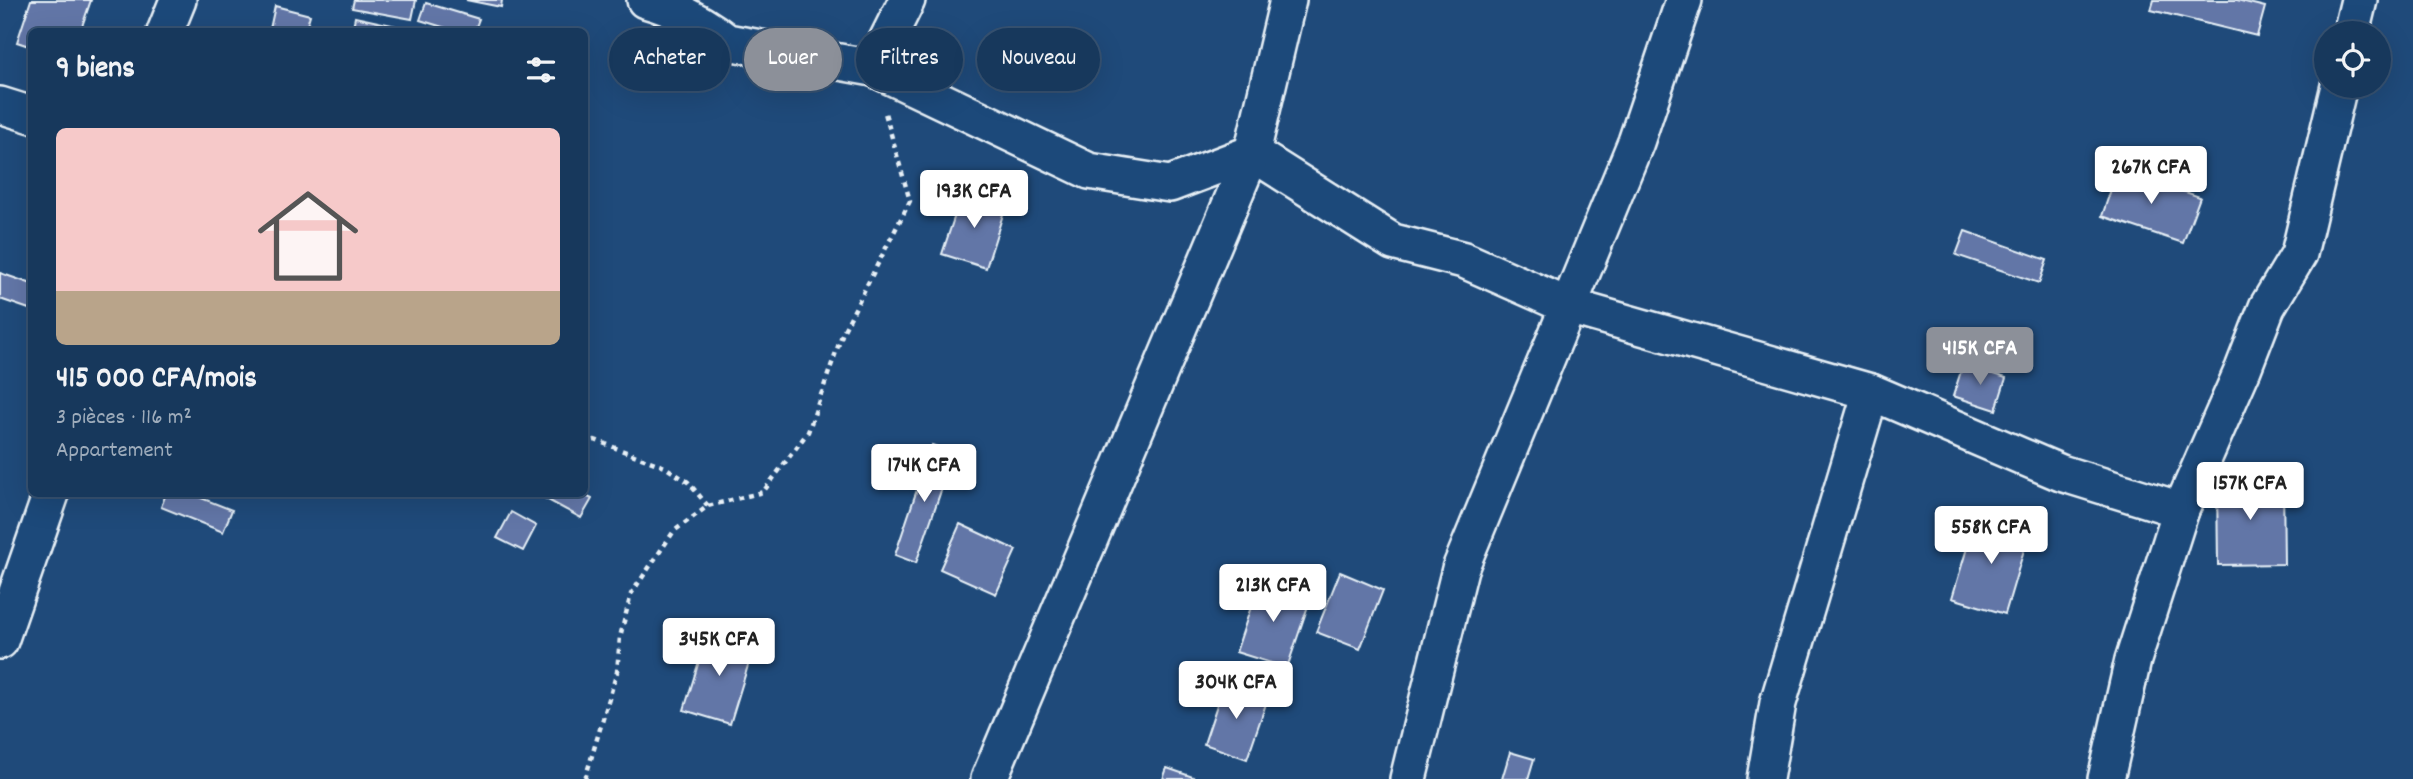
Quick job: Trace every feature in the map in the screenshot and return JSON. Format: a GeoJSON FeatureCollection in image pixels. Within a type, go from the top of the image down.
{"type":"FeatureCollection","features":[{"type":"Feature","properties":{"kind":"street"},"geometry":{"type":"LineString","coordinates":[[167,28],[178,0]]}},
{"type":"Feature","properties":{"kind":"street"},"geometry":{"type":"LineString","coordinates":[[645,0],[675,8],[710,28],[727,43],[856,65]]}},
{"type":"Feature","properties":{"kind":"street"},"geometry":{"type":"LineString","coordinates":[[893,28],[907,0]]}},
{"type":"Feature","properties":{"kind":"street"},"geometry":{"type":"LineString","coordinates":[[989,779],[1252,153],[1288,0]]}},
{"type":"Feature","properties":{"kind":"street"},"geometry":{"type":"LineString","coordinates":[[1408,779],[1460,569],[1636,142],[1684,0]]}},
{"type":"Feature","properties":{"kind":"street"},"geometry":{"type":"LineString","coordinates":[[2354,21],[2359,0]]}},
{"type":"Feature","properties":{"kind":"street"},"geometry":{"type":"LineString","coordinates":[[921,91],[1089,171],[1170,184],[1252,153]]}},
{"type":"Feature","properties":{"kind":"street"},"geometry":{"type":"LineString","coordinates":[[2106,779],[2133,660],[2181,510],[2267,307],[2299,254],[2336,98]]}},
{"type":"Feature","properties":{"kind":"street"},"geometry":{"type":"LineString","coordinates":[[0,106],[28,114]]}},
{"type":"Feature","properties":{"kind":"street"},"geometry":{"type":"LineString","coordinates":[[1252,153],[1393,242],[1464,260],[1568,306],[1871,392],[2062,473],[2181,510]]}},
{"type":"Feature","properties":{"kind":"street"},"geometry":{"type":"LineString","coordinates":[[1765,779],[1778,703],[1871,392]]}},
{"type":"Feature","properties":{"kind":"street"},"geometry":{"type":"LineString","coordinates":[[0,640],[50,497]]}},
{"type":"Feature","properties":{"kind":"path"},"geometry":{"type":"LineString","coordinates":[[585,779],[617,672],[620,637],[631,594],[674,531],[708,506],[763,492],[808,432],[843,332],[910,201],[879,91]]}},
{"type":"Feature","properties":{"kind":"path"},"geometry":{"type":"LineString","coordinates":[[588,441],[595,440],[665,467],[688,482],[708,506]]}},
{"type":"Feature","properties":{"kind":"building"},"geometry":{"type":"Polygon","coordinates":[[[31,0],[91,0],[81,28],[28,28],[28,46],[17,42],[31,0]]]}},
{"type":"Feature","properties":{"kind":"building"},"geometry":{"type":"Polygon","coordinates":[[[354,0],[416,0],[412,19],[352,8],[354,0]]]}},
{"type":"Feature","properties":{"kind":"building"},"geometry":{"type":"Polygon","coordinates":[[[466,0],[502,0],[501,7],[466,0]]]}},
{"type":"Feature","properties":{"kind":"building"},"geometry":{"type":"Polygon","coordinates":[[[2154,0],[2237,0],[2265,7],[2257,36],[2151,10],[2154,0]]]}},
{"type":"Feature","properties":{"kind":"building"},"geometry":{"type":"Polygon","coordinates":[[[426,3],[479,19],[476,28],[446,28],[420,20],[426,3]]]}},
{"type":"Feature","properties":{"kind":"building"},"geometry":{"type":"Polygon","coordinates":[[[275,6],[310,15],[306,28],[270,28],[275,6]]]}},
{"type":"Feature","properties":{"kind":"building"},"geometry":{"type":"Polygon","coordinates":[[[355,17],[406,28],[353,28],[355,17]]]}},
{"type":"Feature","properties":{"kind":"building"},"geometry":{"type":"Polygon","coordinates":[[[2118,169],[2200,197],[2183,243],[2102,216],[2118,169]]]}},
{"type":"Feature","properties":{"kind":"building"},"geometry":{"type":"Polygon","coordinates":[[[963,191],[1006,205],[986,268],[942,254],[963,191]]]}},
{"type":"Feature","properties":{"kind":"building"},"geometry":{"type":"Polygon","coordinates":[[[1965,231],[2047,260],[2039,283],[1956,255],[1965,231]]]}},
{"type":"Feature","properties":{"kind":"building"},"geometry":{"type":"Polygon","coordinates":[[[0,273],[28,283],[28,309],[0,299],[0,273]]]}},
{"type":"Feature","properties":{"kind":"building"},"geometry":{"type":"Polygon","coordinates":[[[1963,365],[2006,378],[1996,410],[1953,396],[1963,365]]]}},
{"type":"Feature","properties":{"kind":"building"},"geometry":{"type":"Polygon","coordinates":[[[932,445],[954,453],[916,563],[895,555],[932,445]]]}},
{"type":"Feature","properties":{"kind":"building"},"geometry":{"type":"Polygon","coordinates":[[[2283,480],[2284,564],[2218,565],[2217,481],[2283,480]]]}},
{"type":"Feature","properties":{"kind":"building"},"geometry":{"type":"Polygon","coordinates":[[[165,497],[199,497],[232,510],[223,532],[161,507],[165,497]]]}},
{"type":"Feature","properties":{"kind":"building"},"geometry":{"type":"Polygon","coordinates":[[[542,497],[592,499],[581,518],[542,497]]]}},
{"type":"Feature","properties":{"kind":"building"},"geometry":{"type":"Polygon","coordinates":[[[511,512],[536,526],[523,551],[497,538],[511,512]]]}},
{"type":"Feature","properties":{"kind":"building"},"geometry":{"type":"Polygon","coordinates":[[[1976,518],[2029,533],[2005,614],[1952,598],[1976,518]]]}},
{"type":"Feature","properties":{"kind":"building"},"geometry":{"type":"Polygon","coordinates":[[[960,524],[1016,550],[996,594],[940,569],[960,524]]]}},
{"type":"Feature","properties":{"kind":"building"},"geometry":{"type":"Polygon","coordinates":[[[1340,572],[1383,590],[1360,649],[1316,632],[1340,572]]]}},
{"type":"Feature","properties":{"kind":"building"},"geometry":{"type":"Polygon","coordinates":[[[1260,580],[1311,597],[1287,668],[1236,652],[1260,580]]]}},
{"type":"Feature","properties":{"kind":"building"},"geometry":{"type":"Polygon","coordinates":[[[708,632],[754,646],[730,724],[684,710],[708,632]]]}},
{"type":"Feature","properties":{"kind":"building"},"geometry":{"type":"Polygon","coordinates":[[[1224,684],[1268,698],[1247,759],[1204,744],[1224,684]]]}},
{"type":"Feature","properties":{"kind":"building"},"geometry":{"type":"Polygon","coordinates":[[[1510,752],[1534,759],[1528,779],[1502,779],[1510,752]]]}},
{"type":"Feature","properties":{"kind":"building"},"geometry":{"type":"Polygon","coordinates":[[[1167,768],[1193,777],[1163,779],[1167,768]]]}}]}
